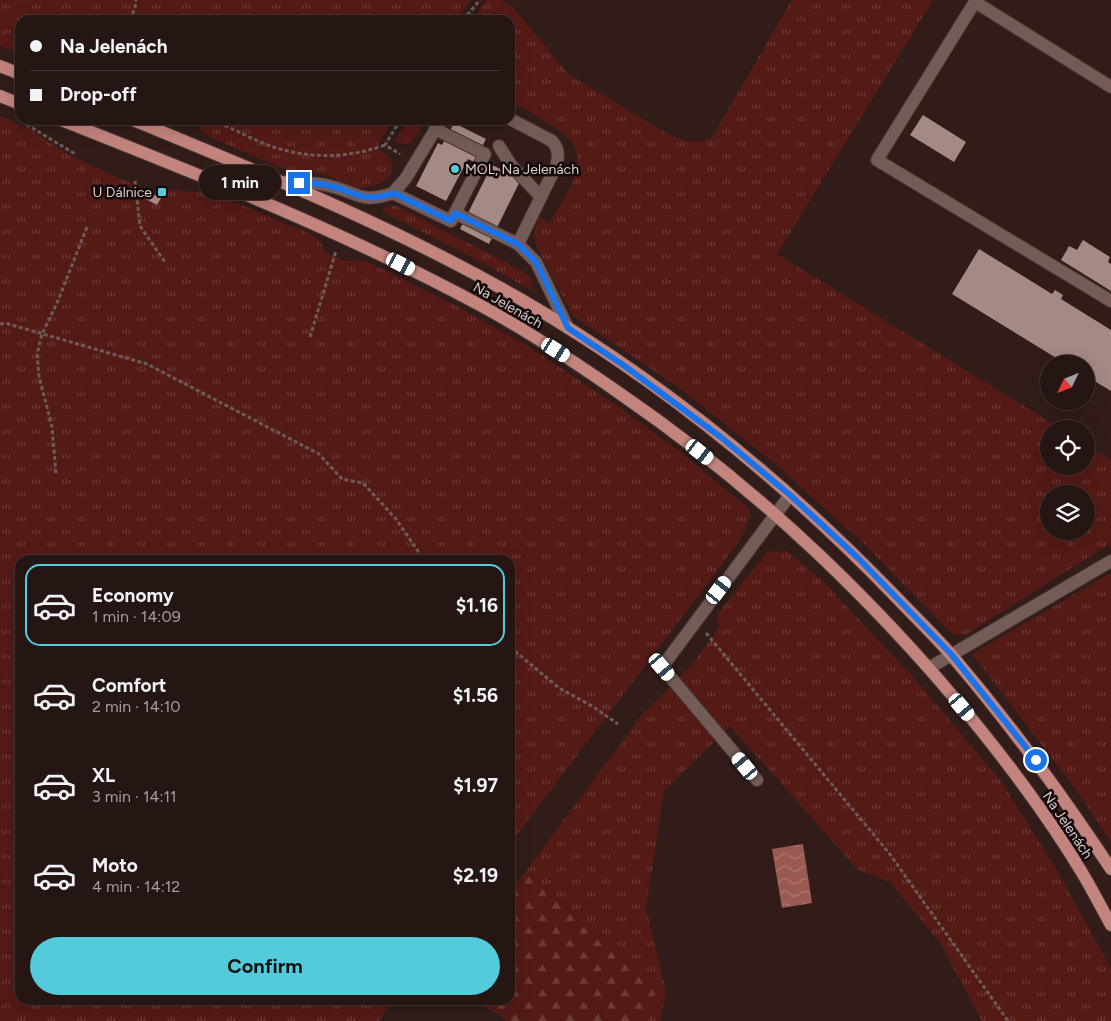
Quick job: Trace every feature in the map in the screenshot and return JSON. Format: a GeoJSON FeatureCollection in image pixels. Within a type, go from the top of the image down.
{"type":"FeatureCollection","features":[{"type":"Feature","properties":{"kind":"main road"},"geometry":{"type":"LineString","coordinates":[[0,66],[15,72]]}},
{"type":"Feature","properties":{"kind":"main road"},"geometry":{"type":"LineString","coordinates":[[0,96],[15,102]]}},
{"type":"Feature","properties":{"kind":"main road","name":"Na Jelenách"},"geometry":{"type":"LineString","coordinates":[[74,125],[295,214],[401,264],[480,305],[572,360],[658,420],[728,474],[775,514],[845,579],[929,668],[995,746],[1031,796],[1080,869],[1111,925]]}},
{"type":"Feature","properties":{"kind":"main road","name":"Na Jelenách"},"geometry":{"type":"LineString","coordinates":[[145,125],[284,182],[418,244],[568,328],[673,401],[722,438],[790,495],[858,558],[951,654],[1058,789],[1111,869]]}},
{"type":"Feature","properties":{"kind":"lane"},"geometry":{"type":"LineString","coordinates":[[1111,87],[975,1],[877,160],[1111,301]]}},
{"type":"Feature","properties":{"kind":"lane"},"geometry":{"type":"LineString","coordinates":[[515,122],[552,141],[556,145],[558,152],[556,166],[518,244]]}},
{"type":"Feature","properties":{"kind":"lane"},"geometry":{"type":"LineString","coordinates":[[284,182],[330,186],[373,199],[394,193],[406,178],[437,125]]}},
{"type":"Feature","properties":{"kind":"lane"},"geometry":{"type":"LineString","coordinates":[[394,193],[451,221],[485,154],[440,125]]}},
{"type":"Feature","properties":{"kind":"lane"},"geometry":{"type":"LineString","coordinates":[[499,146],[511,165],[541,197]]}},
{"type":"Feature","properties":{"kind":"lane"},"geometry":{"type":"LineString","coordinates":[[455,213],[518,244],[536,262],[568,328]]}},
{"type":"Feature","properties":{"kind":"lane"},"geometry":{"type":"LineString","coordinates":[[757,780],[662,667],[790,495]]}},
{"type":"Feature","properties":{"kind":"lane"},"geometry":{"type":"LineString","coordinates":[[929,668],[1111,561]]}},
{"type":"Feature","properties":{"kind":"path"},"geometry":{"type":"LineString","coordinates":[[132,15],[136,0]]}},
{"type":"Feature","properties":{"kind":"path"},"geometry":{"type":"LineString","coordinates":[[467,15],[480,0]]}},
{"type":"Feature","properties":{"kind":"path"},"geometry":{"type":"LineString","coordinates":[[28,125],[75,154]]}},
{"type":"Feature","properties":{"kind":"path"},"geometry":{"type":"LineString","coordinates":[[224,125],[282,150],[332,156],[361,153],[385,145],[397,125]]}},
{"type":"Feature","properties":{"kind":"path"},"geometry":{"type":"LineString","coordinates":[[385,145],[414,164]]}},
{"type":"Feature","properties":{"kind":"path"},"geometry":{"type":"LineString","coordinates":[[135,181],[140,226],[165,262]]}},
{"type":"Feature","properties":{"kind":"path"},"geometry":{"type":"LineString","coordinates":[[56,473],[52,428],[39,376],[37,354],[42,334],[57,303],[87,227]]}},
{"type":"Feature","properties":{"kind":"path"},"geometry":{"type":"LineString","coordinates":[[310,337],[342,236]]}},
{"type":"Feature","properties":{"kind":"path"},"geometry":{"type":"LineString","coordinates":[[0,324],[5,323],[147,364],[319,454],[342,479],[363,483],[396,519],[421,555]]}},
{"type":"Feature","properties":{"kind":"path"},"geometry":{"type":"LineString","coordinates":[[696,620],[889,853],[1008,1021]]}},
{"type":"Feature","properties":{"kind":"path"},"geometry":{"type":"LineString","coordinates":[[515,651],[559,688],[592,706],[618,724]]}},
{"type":"Feature","properties":{"kind":"green space"},"geometry":{"type":"Polygon","coordinates":[[[0,0],[471,0],[459,15],[15,15],[15,52],[0,45],[0,0]]]}},
{"type":"Feature","properties":{"kind":"green space"},"geometry":{"type":"Polygon","coordinates":[[[487,0],[501,0],[513,7],[569,75],[668,134],[686,141],[701,141],[711,139],[792,0],[933,0],[777,254],[1046,420],[1040,420],[1040,475],[1095,475],[1095,450],[1111,460],[1111,543],[967,634],[952,634],[864,544],[773,462],[682,390],[572,315],[536,245],[534,232],[539,216],[549,224],[568,191],[578,167],[576,150],[573,144],[544,120],[515,103],[515,15],[476,15],[487,0]]]}},
{"type":"Feature","properties":{"kind":"green space"},"geometry":{"type":"Polygon","coordinates":[[[0,116],[15,123],[15,125],[31,130],[71,156],[141,188],[138,195],[157,205],[167,189],[215,194],[313,235],[321,243],[325,253],[345,261],[360,260],[368,262],[455,305],[526,345],[616,405],[679,451],[750,509],[750,517],[741,539],[515,837],[515,555],[15,555],[15,1005],[390,1005],[379,1021],[0,1021],[0,116]]]}},
{"type":"Feature","properties":{"kind":"green space"},"geometry":{"type":"Polygon","coordinates":[[[200,125],[390,125],[376,148],[388,156],[392,163],[392,171],[390,176],[379,184],[362,188],[353,187],[327,175],[284,169],[205,135],[200,129],[200,125]]]}},
{"type":"Feature","properties":{"kind":"green space"},"geometry":{"type":"Polygon","coordinates":[[[405,125],[424,125],[411,142],[403,144],[395,141],[405,125]]]}},
{"type":"Feature","properties":{"kind":"green space"},"geometry":{"type":"Polygon","coordinates":[[[396,206],[521,270],[531,279],[533,290],[383,211],[384,208],[396,206]]]}},
{"type":"Feature","properties":{"kind":"green space"},"geometry":{"type":"Polygon","coordinates":[[[787,551],[822,580],[920,685],[1001,781],[1058,872],[1111,969],[1111,1021],[982,1021],[940,943],[890,882],[858,870],[730,726],[664,791],[646,908],[666,992],[660,1021],[648,1021],[654,989],[526,871],[641,716],[692,665],[720,626],[716,616],[767,552],[787,551]]]}},
{"type":"Feature","properties":{"kind":"green space"},"geometry":{"type":"Polygon","coordinates":[[[1111,573],[1111,842],[1077,791],[972,654],[1111,573]]]}},
{"type":"Feature","properties":{"kind":"green space"},"geometry":{"type":"Polygon","coordinates":[[[526,871],[654,989],[648,1021],[507,1021],[483,1005],[515,1005],[515,886],[526,871]]]}},
{"type":"Feature","properties":{"kind":"water"},"geometry":{"type":"Polygon","coordinates":[[[803,844],[812,903],[782,908],[772,849],[803,844]]]}},
{"type":"Feature","properties":{"kind":"building"},"geometry":{"type":"Polygon","coordinates":[[[923,115],[966,142],[954,162],[910,135],[923,115]]]}},
{"type":"Feature","properties":{"kind":"building"},"geometry":{"type":"Polygon","coordinates":[[[453,125],[458,125],[486,139],[474,162],[468,159],[446,201],[416,186],[438,143],[442,145],[453,125]]]}},
{"type":"Feature","properties":{"kind":"building"},"geometry":{"type":"Polygon","coordinates":[[[492,165],[521,179],[489,244],[460,229],[492,165]]]}},
{"type":"Feature","properties":{"kind":"building"},"geometry":{"type":"Polygon","coordinates":[[[141,188],[161,198],[157,205],[138,195],[141,188]]]}},
{"type":"Feature","properties":{"kind":"building"},"geometry":{"type":"Polygon","coordinates":[[[1083,240],[1110,257],[1108,262],[1111,264],[1111,291],[1061,260],[1069,246],[1077,250],[1083,240]]]}},
{"type":"Feature","properties":{"kind":"building"},"geometry":{"type":"Polygon","coordinates":[[[979,249],[1052,294],[1055,290],[1063,295],[1061,299],[1111,330],[1111,391],[1095,381],[1095,355],[1051,355],[952,294],[979,249]]]}},
{"type":"Feature","properties":{"kind":"place","name":"MOL, Na Jelenách"},"geometry":{"type":"Point","coordinates":[455,169]}},
{"type":"Feature","properties":{"kind":"place","name":"U Dálnice"},"geometry":{"type":"Point","coordinates":[162,192]}},
{"type":"Feature","properties":{"kind":"route"},"geometry":{"type":"LineString","coordinates":[[299,183],[330,186],[373,199],[394,193],[451,221],[455,213],[518,244],[536,262],[568,328],[698,419],[804,507],[858,558],[951,654],[1036,760]]}}]}
